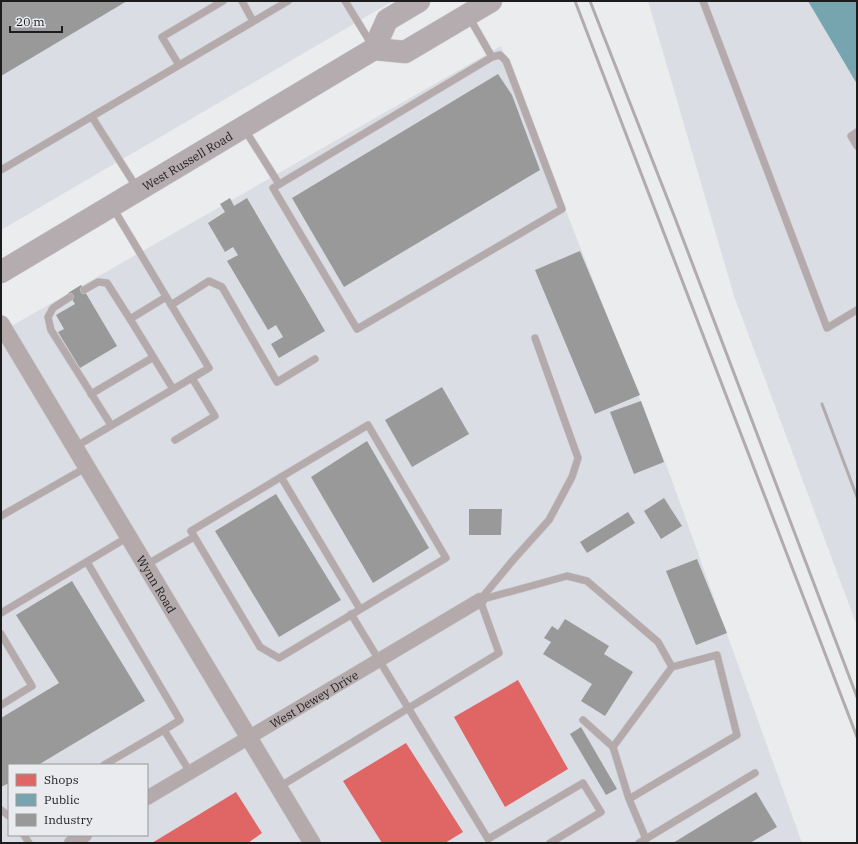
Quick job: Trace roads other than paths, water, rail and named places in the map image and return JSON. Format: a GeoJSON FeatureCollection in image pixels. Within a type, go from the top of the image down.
{"type":"FeatureCollection","features":[{"type":"Feature","properties":{"kind":"main road"},"geometry":{"type":"LineString","coordinates":[[419,1],[387,20],[374,49],[405,52],[491,1]]}},
{"type":"Feature","properties":{"kind":"main road","name":"West Russell Road"},"geometry":{"type":"LineString","coordinates":[[1,272],[374,49]]}},
{"type":"Feature","properties":{"kind":"street","name":"Wynn Road"},"geometry":{"type":"LineString","coordinates":[[1,324],[312,843]]}},
{"type":"Feature","properties":{"kind":"street","name":"West Dewey Drive"},"geometry":{"type":"LineString","coordinates":[[148,797],[480,600]]}},
{"type":"Feature","properties":{"kind":"street"},"geometry":{"type":"LineString","coordinates":[[71,843],[83,836]]}},
{"type":"Feature","properties":{"kind":"lane"},"geometry":{"type":"LineString","coordinates":[[179,65],[162,37],[222,1]]}},
{"type":"Feature","properties":{"kind":"lane"},"geometry":{"type":"LineString","coordinates":[[242,1],[253,21]]}},
{"type":"Feature","properties":{"kind":"lane"},"geometry":{"type":"LineString","coordinates":[[1,170],[288,1]]}},
{"type":"Feature","properties":{"kind":"lane"},"geometry":{"type":"LineString","coordinates":[[345,1],[374,49]]}},
{"type":"Feature","properties":{"kind":"lane"},"geometry":{"type":"LineString","coordinates":[[703,1],[827,328],[857,310]]}},
{"type":"Feature","properties":{"kind":"lane"},"geometry":{"type":"LineString","coordinates":[[468,15],[492,57]]}},
{"type":"Feature","properties":{"kind":"lane"},"geometry":{"type":"LineString","coordinates":[[500,55],[506,61],[562,209],[357,330],[272,188],[492,57],[500,55]]}},
{"type":"Feature","properties":{"kind":"lane"},"geometry":{"type":"LineString","coordinates":[[92,117],[138,190]]}},
{"type":"Feature","properties":{"kind":"lane"},"geometry":{"type":"LineString","coordinates":[[243,127],[279,184]]}},
{"type":"Feature","properties":{"kind":"lane"},"geometry":{"type":"LineString","coordinates":[[857,132],[851,136],[857,146]]}},
{"type":"Feature","properties":{"kind":"lane"},"geometry":{"type":"LineString","coordinates":[[75,447],[209,368],[112,206]]}},
{"type":"Feature","properties":{"kind":"lane"},"geometry":{"type":"LineString","coordinates":[[171,305],[209,281],[222,287],[277,382],[315,359]]}},
{"type":"Feature","properties":{"kind":"lane"},"geometry":{"type":"LineString","coordinates":[[84,290],[98,282],[107,283],[130,319],[152,358],[173,389]]}},
{"type":"Feature","properties":{"kind":"lane"},"geometry":{"type":"LineString","coordinates":[[70,297],[53,308],[48,317],[51,330],[111,425]]}},
{"type":"Feature","properties":{"kind":"lane"},"geometry":{"type":"LineString","coordinates":[[130,319],[166,297]]}},
{"type":"Feature","properties":{"kind":"lane"},"geometry":{"type":"LineString","coordinates":[[480,600],[549,520],[572,477],[578,458],[535,338]]}},
{"type":"Feature","properties":{"kind":"lane"},"geometry":{"type":"LineString","coordinates":[[91,394],[152,358]]}},
{"type":"Feature","properties":{"kind":"lane"},"geometry":{"type":"LineString","coordinates":[[175,440],[215,416],[192,378]]}},
{"type":"Feature","properties":{"kind":"lane"},"geometry":{"type":"LineString","coordinates":[[368,425],[446,558],[279,658],[260,647],[194,537],[191,531],[368,425]]}},
{"type":"Feature","properties":{"kind":"lane"},"geometry":{"type":"LineString","coordinates":[[1,516],[87,467]]}},
{"type":"Feature","properties":{"kind":"lane"},"geometry":{"type":"LineString","coordinates":[[281,477],[360,609]]}},
{"type":"Feature","properties":{"kind":"lane"},"geometry":{"type":"LineString","coordinates":[[1,613],[128,536]]}},
{"type":"Feature","properties":{"kind":"lane"},"geometry":{"type":"LineString","coordinates":[[146,565],[194,537]]}},
{"type":"Feature","properties":{"kind":"lane"},"geometry":{"type":"LineString","coordinates":[[87,562],[180,720],[106,764]]}},
{"type":"Feature","properties":{"kind":"lane"},"geometry":{"type":"LineString","coordinates":[[480,600],[567,576],[586,581],[658,642],[672,667]]}},
{"type":"Feature","properties":{"kind":"lane"},"geometry":{"type":"LineString","coordinates":[[279,787],[499,653],[480,600]]}},
{"type":"Feature","properties":{"kind":"lane"},"geometry":{"type":"LineString","coordinates":[[351,614],[408,708],[485,841],[583,783],[601,812],[550,843]]}},
{"type":"Feature","properties":{"kind":"lane"},"geometry":{"type":"LineString","coordinates":[[1,634],[32,686],[1,705]]}},
{"type":"Feature","properties":{"kind":"lane"},"geometry":{"type":"LineString","coordinates":[[613,747],[672,667],[717,655],[737,735],[629,799]]}},
{"type":"Feature","properties":{"kind":"lane"},"geometry":{"type":"LineString","coordinates":[[583,720],[613,747],[629,799],[646,839]]}},
{"type":"Feature","properties":{"kind":"lane"},"geometry":{"type":"LineString","coordinates":[[164,730],[190,772]]}},
{"type":"Feature","properties":{"kind":"lane"},"geometry":{"type":"LineString","coordinates":[[639,843],[755,773]]}},
{"type":"Feature","properties":{"kind":"railway"},"geometry":{"type":"LineString","coordinates":[[575,1],[857,737]]}},
{"type":"Feature","properties":{"kind":"railway"},"geometry":{"type":"LineString","coordinates":[[590,1],[675,218],[857,697]]}},
{"type":"Feature","properties":{"kind":"railway"},"geometry":{"type":"LineString","coordinates":[[822,404],[857,497]]}}]}
